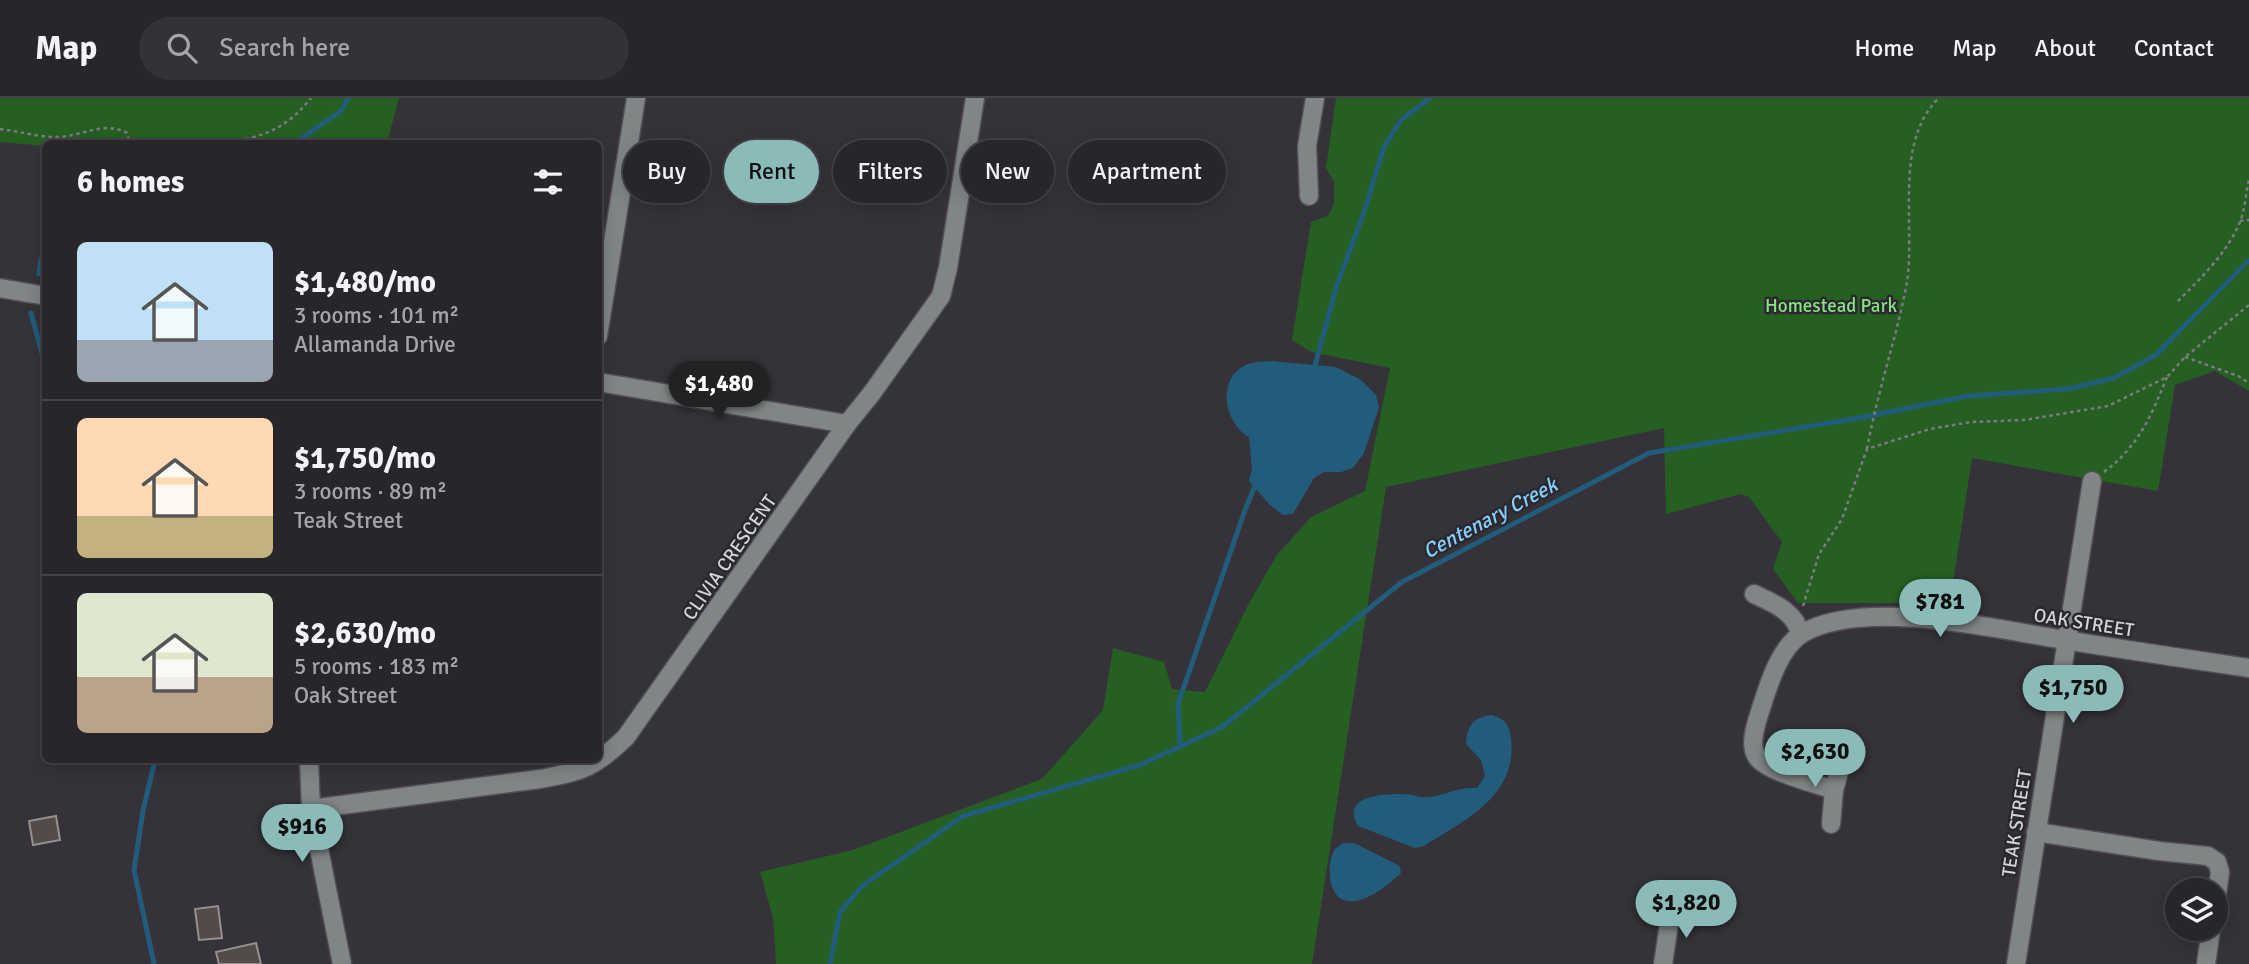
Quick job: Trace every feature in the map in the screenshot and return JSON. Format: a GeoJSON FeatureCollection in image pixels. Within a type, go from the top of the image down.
{"type":"FeatureCollection","features":[{"type":"Feature","properties":{"kind":"street"},"geometry":{"type":"LineString","coordinates":[[602,311],[636,98]]}},
{"type":"Feature","properties":{"kind":"street","name":"CLIVIA CRESCENT"},"geometry":{"type":"LineString","coordinates":[[602,760],[626,737],[941,296],[948,268],[975,98]]}},
{"type":"Feature","properties":{"kind":"street"},"geometry":{"type":"LineString","coordinates":[[1309,196],[1307,146],[1315,98]]}},
{"type":"Feature","properties":{"kind":"street"},"geometry":{"type":"LineString","coordinates":[[0,288],[42,295]]}},
{"type":"Feature","properties":{"kind":"street"},"geometry":{"type":"LineString","coordinates":[[602,383],[847,424]]}},
{"type":"Feature","properties":{"kind":"street","name":"TEAK STREET"},"geometry":{"type":"LineString","coordinates":[[2016,964],[2092,481]]}},
{"type":"Feature","properties":{"kind":"street"},"geometry":{"type":"LineString","coordinates":[[1754,594],[1784,609],[1800,630],[1773,674],[1755,728],[1753,745],[1757,758],[1767,766],[1834,790]]}},
{"type":"Feature","properties":{"kind":"street","name":"OAK STREET"},"geometry":{"type":"LineString","coordinates":[[1800,630],[1830,622],[1867,618],[1927,618],[2249,668]]}},
{"type":"Feature","properties":{"kind":"street"},"geometry":{"type":"LineString","coordinates":[[1831,824],[1834,790],[1842,761]]}},
{"type":"Feature","properties":{"kind":"street"},"geometry":{"type":"LineString","coordinates":[[309,763],[311,808],[342,964]]}},
{"type":"Feature","properties":{"kind":"street","name":"CLIVIA CRESCENT"},"geometry":{"type":"LineString","coordinates":[[311,808],[540,779],[575,772],[596,763]]}},
{"type":"Feature","properties":{"kind":"street"},"geometry":{"type":"LineString","coordinates":[[2036,832],[2208,856],[2217,862],[2219,878]]}},
{"type":"Feature","properties":{"kind":"street"},"geometry":{"type":"LineString","coordinates":[[1662,964],[1671,911]]}},
{"type":"Feature","properties":{"kind":"street"},"geometry":{"type":"LineString","coordinates":[[2206,964],[2209,941]]}},
{"type":"Feature","properties":{"kind":"path"},"geometry":{"type":"LineString","coordinates":[[241,140],[265,134],[295,117],[311,98]]}},
{"type":"Feature","properties":{"kind":"path"},"geometry":{"type":"LineString","coordinates":[[1800,630],[1808,585],[1819,554],[1842,519],[1867,449],[1906,285],[1912,152],[1926,111],[1939,98]]}},
{"type":"Feature","properties":{"kind":"path"},"geometry":{"type":"LineString","coordinates":[[0,129],[56,137],[117,127],[127,133],[129,140]]}},
{"type":"Feature","properties":{"kind":"path"},"geometry":{"type":"LineString","coordinates":[[2178,301],[2207,271],[2241,221],[2249,178]]}},
{"type":"Feature","properties":{"kind":"path"},"geometry":{"type":"LineString","coordinates":[[2241,221],[2249,220]]}},
{"type":"Feature","properties":{"kind":"path"},"geometry":{"type":"LineString","coordinates":[[2092,481],[2123,458],[2149,422],[2167,377],[2185,357],[2249,305]]}},
{"type":"Feature","properties":{"kind":"path"},"geometry":{"type":"LineString","coordinates":[[2185,357],[2238,376],[2249,383]]}},
{"type":"Feature","properties":{"kind":"path"},"geometry":{"type":"LineString","coordinates":[[1867,449],[1930,429],[1971,422],[2024,420],[2108,406],[2167,377]]}},
{"type":"Feature","properties":{"kind":"green space"},"geometry":{"type":"Polygon","coordinates":[[[0,98],[399,98],[388,140],[42,140],[42,146],[0,142],[0,98]]]}},
{"type":"Feature","properties":{"kind":"green space","name":"Homestead Park"},"geometry":{"type":"Polygon","coordinates":[[[1336,98],[2249,98],[2249,391],[2215,371],[2175,385],[2158,491],[1972,458],[1950,603],[1798,603],[1773,569],[1782,542],[1749,497],[1741,494],[1666,514],[1664,428],[1386,487],[1312,964],[776,964],[773,918],[760,872],[853,850],[1042,779],[1103,710],[1113,648],[1164,662],[1172,689],[1205,692],[1248,605],[1277,555],[1311,517],[1365,491],[1390,368],[1311,352],[1292,340],[1311,222],[1328,216],[1334,203],[1334,182],[1326,168],[1336,98]]]}},
{"type":"Feature","properties":{"kind":"water"},"geometry":{"type":"Polygon","coordinates":[[[1272,361],[1336,367],[1361,380],[1376,395],[1379,407],[1364,453],[1353,468],[1341,472],[1324,472],[1314,478],[1293,514],[1283,515],[1270,505],[1249,481],[1252,469],[1249,437],[1234,422],[1227,402],[1227,391],[1235,373],[1251,363],[1272,361]]]}},
{"type":"Feature","properties":{"kind":"water"},"geometry":{"type":"Polygon","coordinates":[[[1492,715],[1503,720],[1508,726],[1511,758],[1506,776],[1497,791],[1471,816],[1424,846],[1415,848],[1358,826],[1354,808],[1375,796],[1405,794],[1429,797],[1477,788],[1485,776],[1481,760],[1466,744],[1467,738],[1472,723],[1492,715]]]}},
{"type":"Feature","properties":{"kind":"water"},"geometry":{"type":"Polygon","coordinates":[[[1344,843],[1354,843],[1396,864],[1401,873],[1370,896],[1355,901],[1341,899],[1332,887],[1330,863],[1335,849],[1344,843]]]}},
{"type":"Feature","properties":{"kind":"building"},"geometry":{"type":"Polygon","coordinates":[[[56,816],[60,840],[33,845],[29,821],[56,816]]]}},
{"type":"Feature","properties":{"kind":"building"},"geometry":{"type":"Polygon","coordinates":[[[218,906],[222,938],[199,940],[195,909],[218,906]]]}},
{"type":"Feature","properties":{"kind":"building"},"geometry":{"type":"Polygon","coordinates":[[[256,943],[261,964],[219,964],[216,952],[256,943]]]}},
{"type":"Feature","properties":{"kind":"waterway"},"geometry":{"type":"LineString","coordinates":[[299,140],[341,111],[348,98]]}},
{"type":"Feature","properties":{"kind":"waterway"},"geometry":{"type":"LineString","coordinates":[[1314,369],[1337,285],[1384,147],[1401,120],[1430,98]]}},
{"type":"Feature","properties":{"kind":"waterway"},"geometry":{"type":"LineString","coordinates":[[39,274],[42,258]]}},
{"type":"Feature","properties":{"kind":"waterway","name":"Centenary Creek"},"geometry":{"type":"LineString","coordinates":[[830,964],[840,912],[862,886],[963,816],[1140,765],[1222,727],[1402,582],[1649,453],[1859,418],[1968,396],[2068,389],[2114,378],[2156,355],[2249,260]]}},
{"type":"Feature","properties":{"kind":"waterway"},"geometry":{"type":"LineString","coordinates":[[31,313],[42,353]]}},
{"type":"Feature","properties":{"kind":"waterway"},"geometry":{"type":"LineString","coordinates":[[1180,746],[1178,704],[1257,481]]}},
{"type":"Feature","properties":{"kind":"waterway"},"geometry":{"type":"LineString","coordinates":[[154,763],[143,811],[134,870],[154,964]]}}]}
